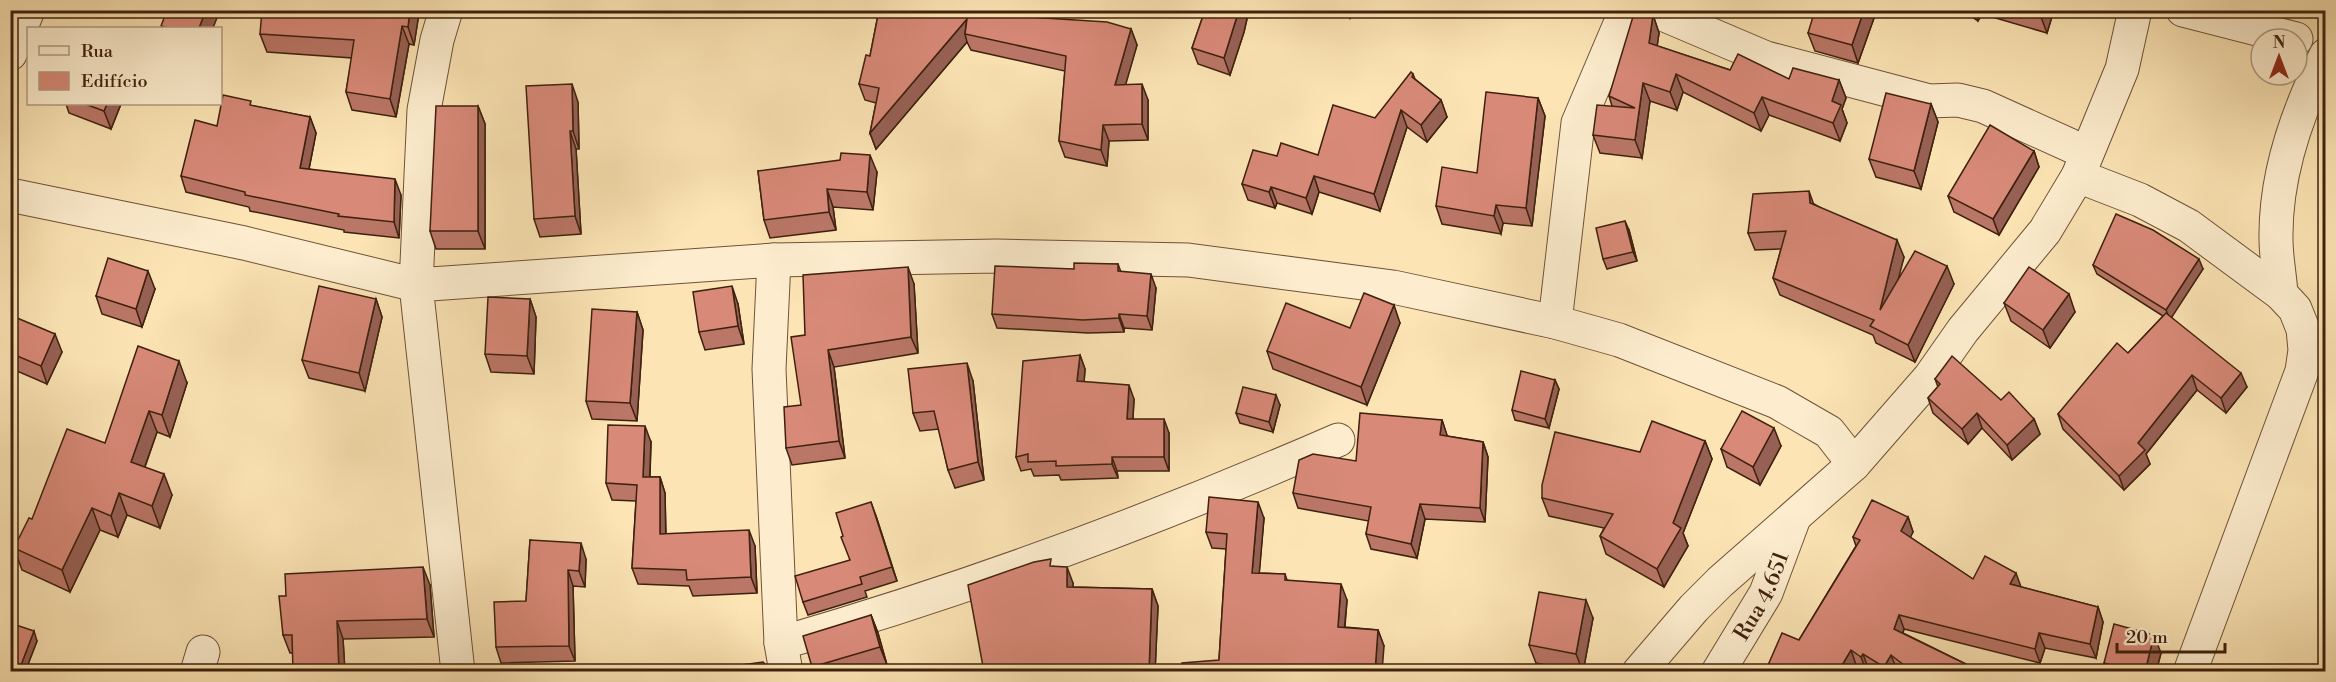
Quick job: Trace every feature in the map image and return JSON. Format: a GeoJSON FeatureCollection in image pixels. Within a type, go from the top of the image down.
{"type":"FeatureCollection","features":[{"type":"Feature","properties":{"kind":"street"},"geometry":{"type":"LineString","coordinates":[[10,54],[28,10]]}},
{"type":"Feature","properties":{"kind":"street"},"geometry":{"type":"LineString","coordinates":[[446,10],[436,40],[424,110],[416,285],[458,672]]}},
{"type":"Feature","properties":{"kind":"street"},"geometry":{"type":"LineString","coordinates":[[1555,322],[1578,123],[1626,10]]}},
{"type":"Feature","properties":{"kind":"street"},"geometry":{"type":"LineString","coordinates":[[1653,10],[1766,58],[1929,101],[1958,100],[1983,106],[2140,200],[2188,226],[2281,294],[2295,309],[2302,329],[2305,350],[2302,370],[2190,672]]}},
{"type":"Feature","properties":{"kind":"street"},"geometry":{"type":"LineString","coordinates":[[1640,672],[1694,608],[1720,582],[1854,464],[1930,376],[1963,330],[2045,231],[2082,164],[2122,69],[2135,10]]}},
{"type":"Feature","properties":{"kind":"street"},"geometry":{"type":"LineString","coordinates":[[2183,10],[2249,27]]}},
{"type":"Feature","properties":{"kind":"street"},"geometry":{"type":"LineString","coordinates":[[2309,43],[2325,47]]}},
{"type":"Feature","properties":{"kind":"street"},"geometry":{"type":"LineString","coordinates":[[2281,294],[2276,238],[2282,174],[2296,122],[2325,55]]}},
{"type":"Feature","properties":{"kind":"street"},"geometry":{"type":"LineString","coordinates":[[10,195],[244,243],[416,285],[774,260],[997,256],[1188,260],[1393,287],[1555,322],[1619,340],[1777,402],[1829,432],[1854,464]]}},
{"type":"Feature","properties":{"kind":"street"},"geometry":{"type":"LineString","coordinates":[[774,260],[769,369],[783,657],[843,625],[1054,555],[1338,440]]}},
{"type":"Feature","properties":{"kind":"street","name":"Rua 4.651"},"geometry":{"type":"LineString","coordinates":[[1718,672],[1766,593],[1796,515]]}},
{"type":"Feature","properties":{"kind":"building"},"geometry":{"type":"Polygon","coordinates":[[[167,10],[206,10],[199,27],[161,26],[167,10]]]}},
{"type":"Feature","properties":{"kind":"building"},"geometry":{"type":"Polygon","coordinates":[[[262,10],[410,10],[408,27],[402,26],[390,99],[346,92],[354,40],[260,34],[262,10]]]}},
{"type":"Feature","properties":{"kind":"building"},"geometry":{"type":"Polygon","coordinates":[[[879,10],[1030,10],[1029,17],[1107,22],[1131,29],[1115,85],[1142,84],[1142,124],[1103,125],[1101,150],[1059,141],[1066,56],[965,34],[967,19],[870,133],[879,88],[859,84],[866,55],[870,56],[879,10]]]}},
{"type":"Feature","properties":{"kind":"building"},"geometry":{"type":"Polygon","coordinates":[[[1205,10],[1239,10],[1224,58],[1192,48],[1205,10]]]}},
{"type":"Feature","properties":{"kind":"building"},"geometry":{"type":"Polygon","coordinates":[[[1635,10],[1643,10],[1653,15],[1649,43],[1730,70],[1738,54],[1789,79],[1793,68],[1839,80],[1832,101],[1841,105],[1833,123],[1762,97],[1754,113],[1676,74],[1670,92],[1643,83],[1635,140],[1593,135],[1597,105],[1635,108],[1609,96],[1635,10]]]}},
{"type":"Feature","properties":{"kind":"building"},"geometry":{"type":"Polygon","coordinates":[[[1815,10],[1864,10],[1852,45],[1808,33],[1815,10]]]}},
{"type":"Feature","properties":{"kind":"building"},"geometry":{"type":"Polygon","coordinates":[[[2021,10],[2043,10],[2041,17],[2021,10]]]}},
{"type":"Feature","properties":{"kind":"building"},"geometry":{"type":"Polygon","coordinates":[[[1411,72],[1412,77],[1441,100],[1421,125],[1401,110],[1374,194],[1314,176],[1306,198],[1271,187],[1269,192],[1242,184],[1253,150],[1277,156],[1281,143],[1318,155],[1333,105],[1375,118],[1411,72]]]}},
{"type":"Feature","properties":{"kind":"building"},"geometry":{"type":"Polygon","coordinates":[[[572,84],[573,131],[570,131],[575,216],[534,219],[526,86],[572,84]]]}},
{"type":"Feature","properties":{"kind":"building"},"geometry":{"type":"Polygon","coordinates":[[[1486,92],[1538,98],[1526,208],[1496,205],[1494,216],[1436,206],[1442,167],[1477,173],[1486,92]]]}},
{"type":"Feature","properties":{"kind":"building"},"geometry":{"type":"Polygon","coordinates":[[[1886,93],[1931,104],[1914,171],[1869,159],[1886,93]]]}},
{"type":"Feature","properties":{"kind":"building"},"geometry":{"type":"Polygon","coordinates":[[[223,95],[251,101],[250,105],[310,117],[300,168],[395,179],[394,222],[338,216],[339,214],[245,195],[245,192],[181,176],[195,120],[217,126],[223,95]]]}},
{"type":"Feature","properties":{"kind":"building"},"geometry":{"type":"Polygon","coordinates":[[[88,105],[107,105],[104,111],[88,105]]]}},
{"type":"Feature","properties":{"kind":"building"},"geometry":{"type":"Polygon","coordinates":[[[436,106],[478,106],[478,231],[430,231],[436,106]]]}},
{"type":"Feature","properties":{"kind":"building"},"geometry":{"type":"Polygon","coordinates":[[[1990,125],[2034,151],[1993,219],[1948,196],[1990,125]]]}},
{"type":"Feature","properties":{"kind":"building"},"geometry":{"type":"Polygon","coordinates":[[[841,153],[870,155],[867,192],[827,189],[829,212],[764,220],[758,171],[840,160],[841,153]]]}},
{"type":"Feature","properties":{"kind":"building"},"geometry":{"type":"Polygon","coordinates":[[[1809,191],[1810,203],[1897,240],[1880,310],[1915,251],[1947,266],[1908,345],[1870,326],[1874,320],[1773,278],[1786,231],[1748,233],[1753,194],[1809,191]]]}},
{"type":"Feature","properties":{"kind":"building"},"geometry":{"type":"Polygon","coordinates":[[[2116,214],[2153,230],[2199,259],[2166,310],[2093,265],[2116,214]]]}},
{"type":"Feature","properties":{"kind":"building"},"geometry":{"type":"Polygon","coordinates":[[[1625,221],[1633,252],[1603,259],[1596,228],[1625,221]]]}},
{"type":"Feature","properties":{"kind":"building"},"geometry":{"type":"Polygon","coordinates":[[[108,258],[148,271],[136,309],[96,296],[108,258]]]}},
{"type":"Feature","properties":{"kind":"building"},"geometry":{"type":"Polygon","coordinates":[[[1074,263],[1118,264],[1118,271],[1151,274],[1147,316],[1119,314],[1119,318],[1083,320],[992,314],[995,266],[1074,269],[1074,263]]]}},
{"type":"Feature","properties":{"kind":"building"},"geometry":{"type":"Polygon","coordinates":[[[908,267],[911,337],[828,350],[839,441],[786,448],[784,407],[801,405],[791,337],[805,335],[803,275],[908,267]]]}},
{"type":"Feature","properties":{"kind":"building"},"geometry":{"type":"Polygon","coordinates":[[[2029,267],[2069,294],[2043,330],[2004,303],[2029,267]]]}},
{"type":"Feature","properties":{"kind":"building"},"geometry":{"type":"Polygon","coordinates":[[[319,286],[376,299],[359,373],[302,360],[319,286]]]}},
{"type":"Feature","properties":{"kind":"building"},"geometry":{"type":"Polygon","coordinates":[[[732,286],[738,326],[699,332],[693,292],[732,286]]]}},
{"type":"Feature","properties":{"kind":"building"},"geometry":{"type":"Polygon","coordinates":[[[1364,293],[1394,305],[1361,387],[1267,351],[1286,303],[1350,328],[1364,293]]]}},
{"type":"Feature","properties":{"kind":"building"},"geometry":{"type":"Polygon","coordinates":[[[488,297],[530,299],[527,356],[485,354],[488,297]]]}},
{"type":"Feature","properties":{"kind":"building"},"geometry":{"type":"Polygon","coordinates":[[[592,309],[637,312],[630,403],[586,401],[592,309]]]}},
{"type":"Feature","properties":{"kind":"building"},"geometry":{"type":"Polygon","coordinates":[[[2166,313],[2241,373],[2221,398],[2192,375],[2138,443],[2145,450],[2119,476],[2058,414],[2117,343],[2128,353],[2166,313]]]}},
{"type":"Feature","properties":{"kind":"building"},"geometry":{"type":"Polygon","coordinates":[[[10,315],[55,334],[41,366],[10,353],[10,315]]]}},
{"type":"Feature","properties":{"kind":"building"},"geometry":{"type":"Polygon","coordinates":[[[138,346],[179,361],[162,415],[149,411],[131,462],[164,474],[152,506],[119,493],[111,516],[92,508],[62,570],[14,548],[29,518],[32,519],[67,429],[105,443],[138,346]]]}},
{"type":"Feature","properties":{"kind":"building"},"geometry":{"type":"Polygon","coordinates":[[[1080,355],[1077,381],[1129,385],[1127,419],[1164,419],[1164,457],[1112,457],[1112,464],[1056,466],[1056,461],[1028,462],[1028,454],[1016,457],[1023,361],[1080,355]]]}},
{"type":"Feature","properties":{"kind":"building"},"geometry":{"type":"Polygon","coordinates":[[[1952,356],[2001,400],[2009,392],[2034,419],[2007,445],[1977,413],[1962,429],[1928,398],[1940,384],[1935,379],[1952,356]]]}},
{"type":"Feature","properties":{"kind":"building"},"geometry":{"type":"Polygon","coordinates":[[[967,363],[978,462],[948,470],[934,411],[913,413],[908,369],[967,363]]]}},
{"type":"Feature","properties":{"kind":"building"},"geometry":{"type":"Polygon","coordinates":[[[1521,371],[1555,380],[1545,419],[1512,410],[1521,371]]]}},
{"type":"Feature","properties":{"kind":"building"},"geometry":{"type":"Polygon","coordinates":[[[1243,387],[1276,395],[1269,422],[1236,413],[1243,387]]]}},
{"type":"Feature","properties":{"kind":"building"},"geometry":{"type":"Polygon","coordinates":[[[1742,411],[1774,428],[1753,467],[1721,449],[1742,411]]]}},
{"type":"Feature","properties":{"kind":"building"},"geometry":{"type":"Polygon","coordinates":[[[1360,413],[1442,420],[1440,435],[1483,442],[1480,508],[1420,504],[1411,544],[1366,534],[1371,507],[1293,493],[1299,460],[1313,454],[1356,461],[1360,413]]]}},
{"type":"Feature","properties":{"kind":"building"},"geometry":{"type":"Polygon","coordinates":[[[1652,421],[1705,441],[1673,523],[1681,528],[1657,569],[1600,536],[1613,514],[1542,498],[1542,485],[1555,432],[1640,452],[1652,421]]]}},
{"type":"Feature","properties":{"kind":"building"},"geometry":{"type":"Polygon","coordinates":[[[608,425],[645,426],[643,477],[660,477],[660,534],[749,530],[751,577],[687,580],[686,570],[632,568],[637,485],[606,483],[608,425]]]}},
{"type":"Feature","properties":{"kind":"building"},"geometry":{"type":"Polygon","coordinates":[[[1209,497],[1258,502],[1252,573],[1285,574],[1285,580],[1341,584],[1338,627],[1378,630],[1375,672],[1183,672],[1182,663],[1219,660],[1227,534],[1206,532],[1209,497]]]}},
{"type":"Feature","properties":{"kind":"building"},"geometry":{"type":"Polygon","coordinates":[[[1872,500],[1908,517],[1901,531],[1973,579],[1985,556],[2016,573],[2010,584],[2098,607],[2090,644],[2039,633],[2035,649],[1899,615],[1894,629],[1982,672],[1913,672],[1891,655],[1884,667],[1863,654],[1861,657],[1851,650],[1838,672],[1765,672],[1782,633],[1799,640],[1860,540],[1853,537],[1872,500]]]}},
{"type":"Feature","properties":{"kind":"building"},"geometry":{"type":"Polygon","coordinates":[[[871,502],[892,567],[860,577],[862,584],[803,602],[795,576],[850,560],[841,537],[843,536],[836,513],[871,502]]]}},
{"type":"Feature","properties":{"kind":"building"},"geometry":{"type":"Polygon","coordinates":[[[530,540],[581,543],[579,571],[568,570],[569,646],[496,647],[494,602],[526,601],[530,540]]]}},
{"type":"Feature","properties":{"kind":"building"},"geometry":{"type":"Polygon","coordinates":[[[1051,559],[1050,566],[1067,567],[1067,587],[1152,589],[1149,671],[1087,668],[1088,672],[984,672],[968,585],[1034,562],[1051,559]]]}},
{"type":"Feature","properties":{"kind":"building"},"geometry":{"type":"Polygon","coordinates":[[[423,567],[427,619],[337,621],[339,672],[293,672],[292,635],[283,635],[279,596],[286,596],[285,574],[423,567]]]}},
{"type":"Feature","properties":{"kind":"building"},"geometry":{"type":"Polygon","coordinates":[[[1539,592],[1586,600],[1576,654],[1529,645],[1539,592]]]}},
{"type":"Feature","properties":{"kind":"building"},"geometry":{"type":"Polygon","coordinates":[[[871,615],[880,647],[812,667],[803,636],[871,615]]]}},
{"type":"Feature","properties":{"kind":"building"},"geometry":{"type":"Polygon","coordinates":[[[10,623],[34,631],[21,665],[10,661],[10,623]]]}},
{"type":"Feature","properties":{"kind":"building"},"geometry":{"type":"Polygon","coordinates":[[[2114,624],[2154,635],[2145,672],[2104,663],[2114,624]]]}},
{"type":"Feature","properties":{"kind":"building"},"geometry":{"type":"Polygon","coordinates":[[[763,662],[773,672],[721,672],[720,668],[763,662]]]}}]}
